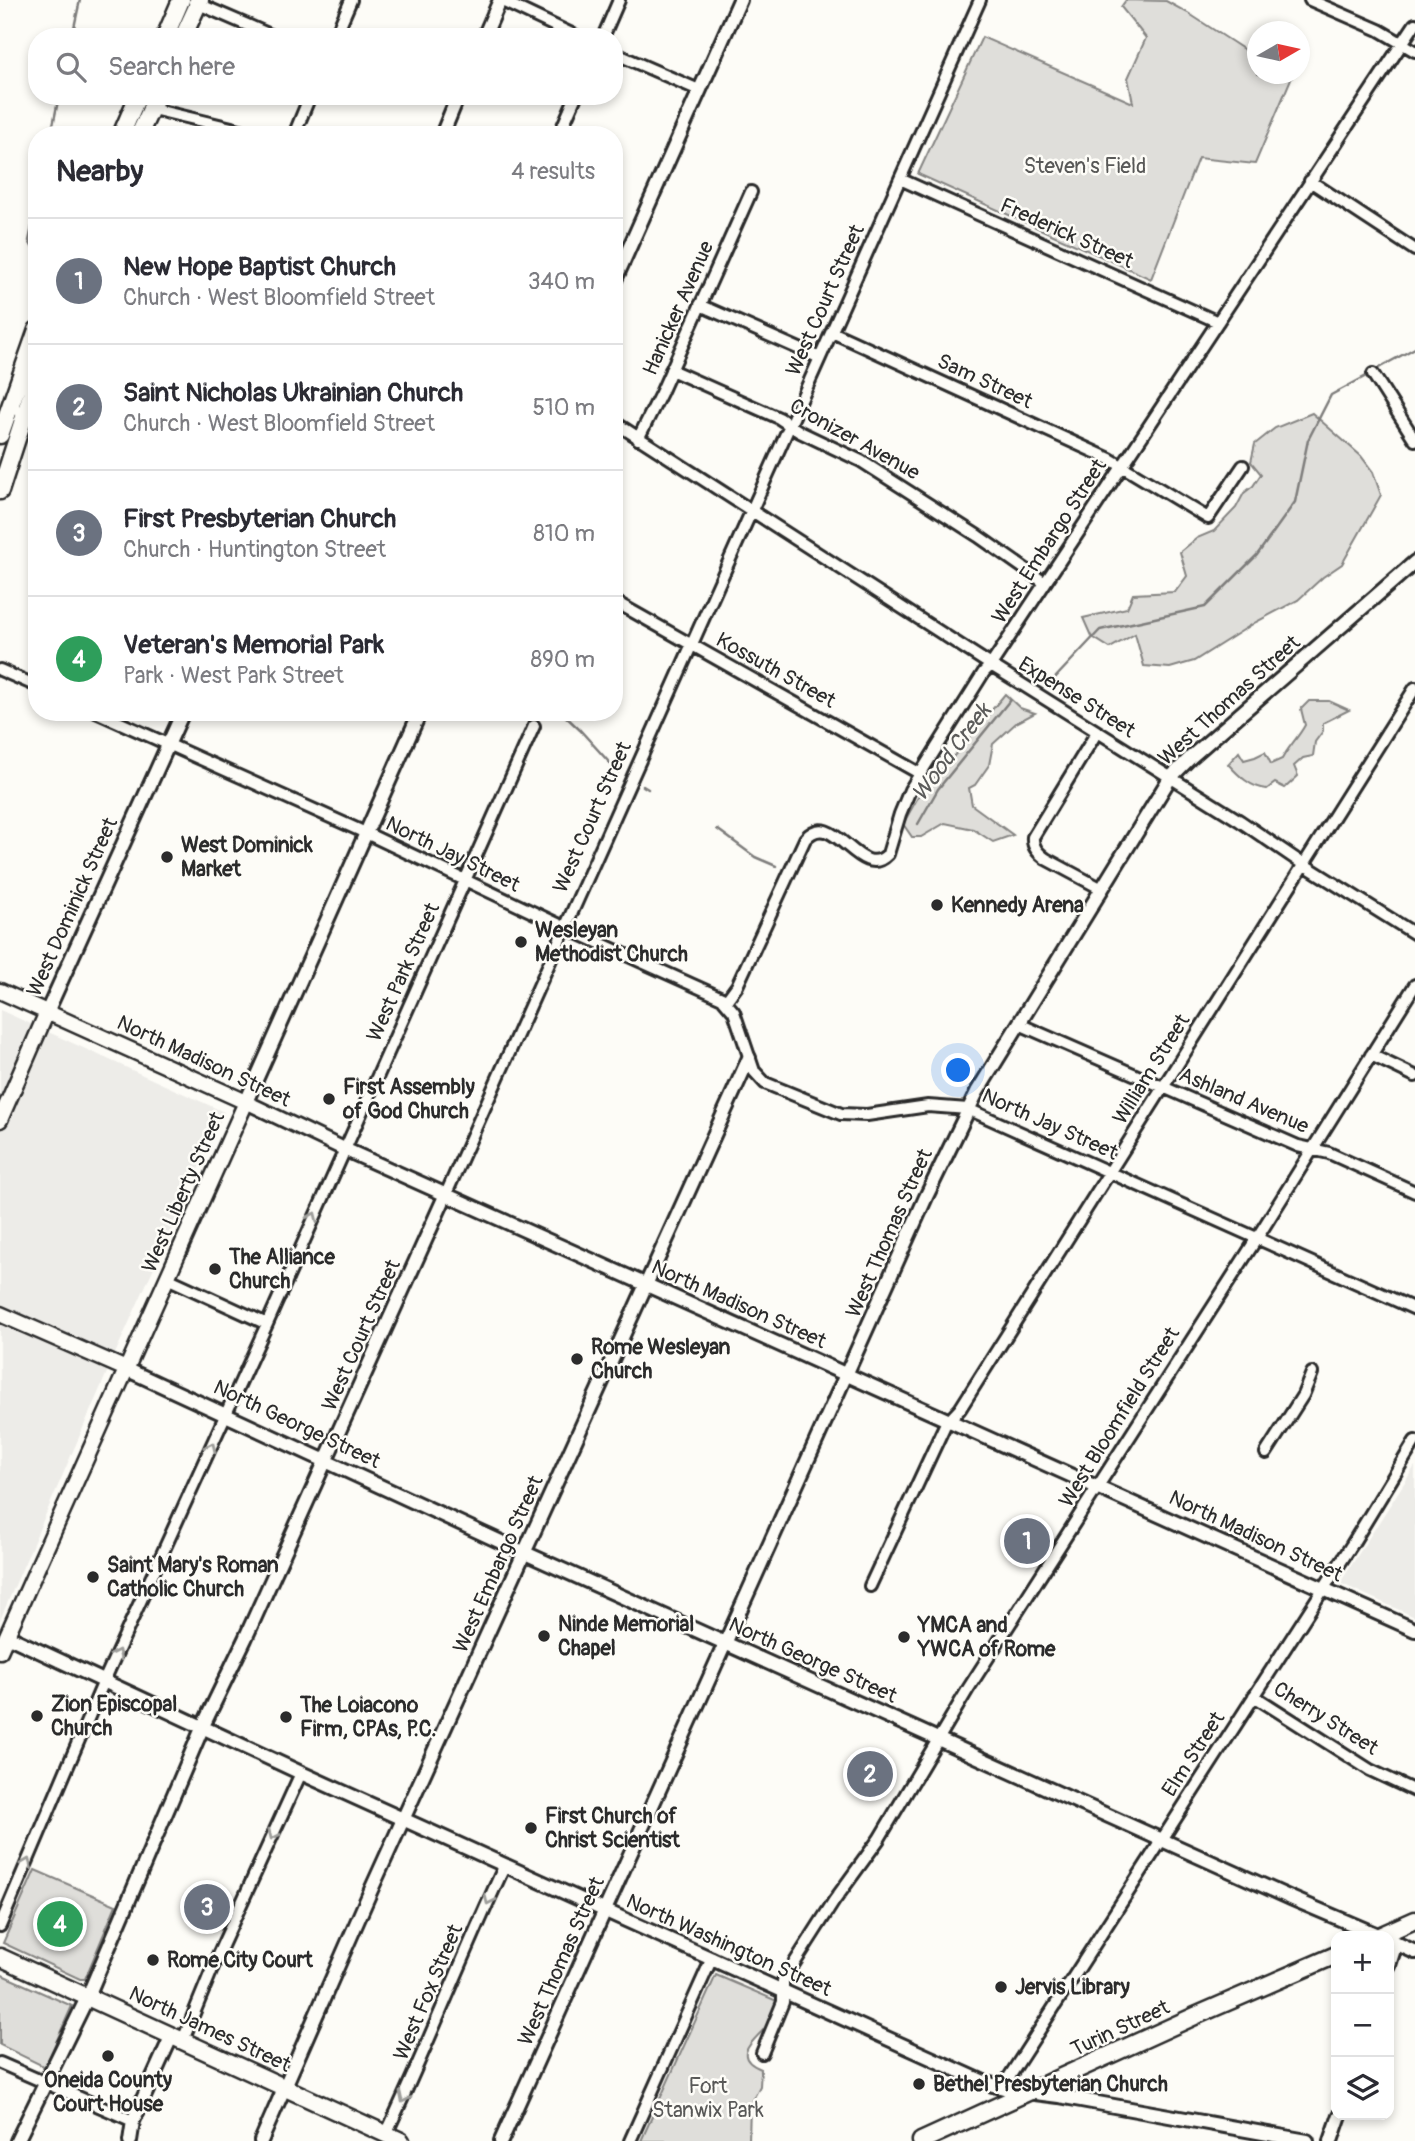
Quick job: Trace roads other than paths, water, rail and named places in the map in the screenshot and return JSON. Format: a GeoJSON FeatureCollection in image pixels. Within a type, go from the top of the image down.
{"type":"FeatureCollection","features":[{"type":"Feature","properties":{"kind":"main road"},"geometry":{"type":"LineString","coordinates":[[169,28],[181,0]]}},
{"type":"Feature","properties":{"kind":"main road"},"geometry":{"type":"LineString","coordinates":[[186,28],[195,1]]}},
{"type":"Feature","properties":{"kind":"main road"},"geometry":{"type":"LineString","coordinates":[[125,126],[134,105]]}},
{"type":"Feature","properties":{"kind":"main road"},"geometry":{"type":"LineString","coordinates":[[143,126],[153,105]]}},
{"type":"Feature","properties":{"kind":"main road"},"geometry":{"type":"LineString","coordinates":[[0,435],[28,354]]}},
{"type":"Feature","properties":{"kind":"main road"},"geometry":{"type":"LineString","coordinates":[[0,491],[28,423]]}},
{"type":"Feature","properties":{"kind":"main road","name":"North Madison Street"},"geometry":{"type":"LineString","coordinates":[[0,991],[246,1102]]}},
{"type":"Feature","properties":{"kind":"main road","name":"West Dominick Street"},"geometry":{"type":"LineString","coordinates":[[0,1121],[47,1013]]}},
{"type":"Feature","properties":{"kind":"main road","name":"West Liberty Street"},"geometry":{"type":"LineString","coordinates":[[0,1651],[246,1102]]}},
{"type":"Feature","properties":{"kind":"main road","name":"North George Street"},"geometry":{"type":"LineString","coordinates":[[0,1314],[126,1369]]}},
{"type":"Feature","properties":{"kind":"main road"},"geometry":{"type":"LineString","coordinates":[[1391,1931],[1415,1920]]}},
{"type":"Feature","properties":{"kind":"main road","name":"North James Street"},"geometry":{"type":"LineString","coordinates":[[0,1957],[394,2138]]}},
{"type":"Feature","properties":{"kind":"main road","name":"Turin Street"},"geometry":{"type":"LineString","coordinates":[[921,2141],[1331,1957]]}},
{"type":"Feature","properties":{"kind":"street"},"geometry":{"type":"LineString","coordinates":[[339,28],[351,0]]}},
{"type":"Feature","properties":{"kind":"street"},"geometry":{"type":"LineString","coordinates":[[488,28],[500,0],[559,28]]}},
{"type":"Feature","properties":{"kind":"street"},"geometry":{"type":"LineString","coordinates":[[607,28],[619,0]]}},
{"type":"Feature","properties":{"kind":"street"},"geometry":{"type":"LineString","coordinates":[[623,262],[740,0]]}},
{"type":"Feature","properties":{"kind":"street","name":"West Court Street"},"geometry":{"type":"LineString","coordinates":[[17,2141],[88,1996],[203,1726],[446,1194],[980,0]]}},
{"type":"Feature","properties":{"kind":"street"},"geometry":{"type":"LineString","coordinates":[[1310,0],[1415,51]]}},
{"type":"Feature","properties":{"kind":"street"},"geometry":{"type":"LineString","coordinates":[[195,1],[255,28]]}},
{"type":"Feature","properties":{"kind":"street","name":"West Embargo Street"},"geometry":{"type":"LineString","coordinates":[[726,1001],[737,986],[779,893],[811,831],[828,831],[865,859],[872,861],[884,858],[891,847],[900,814],[919,773],[1415,24]]}},
{"type":"Feature","properties":{"kind":"street"},"geometry":{"type":"LineString","coordinates":[[623,57],[699,90]]}},
{"type":"Feature","properties":{"kind":"street"},"geometry":{"type":"LineString","coordinates":[[161,105],[231,126]]}},
{"type":"Feature","properties":{"kind":"street"},"geometry":{"type":"LineString","coordinates":[[298,126],[306,105]]}},
{"type":"Feature","properties":{"kind":"street"},"geometry":{"type":"LineString","coordinates":[[446,126],[454,105]]}},
{"type":"Feature","properties":{"kind":"street"},"geometry":{"type":"LineString","coordinates":[[563,126],[572,105]]}},
{"type":"Feature","properties":{"kind":"street","name":"Frederick Street"},"geometry":{"type":"LineString","coordinates":[[900,179],[1218,322]]}},
{"type":"Feature","properties":{"kind":"street"},"geometry":{"type":"LineString","coordinates":[[1310,181],[1415,250]]}},
{"type":"Feature","properties":{"kind":"street","name":"Hanicker Avenue"},"geometry":{"type":"LineString","coordinates":[[638,439],[751,192]]}},
{"type":"Feature","properties":{"kind":"street"},"geometry":{"type":"LineString","coordinates":[[700,305],[820,358]]}},
{"type":"Feature","properties":{"kind":"street","name":"Sam Street"},"geometry":{"type":"LineString","coordinates":[[832,332],[1122,465],[1208,518],[1243,466]]}},
{"type":"Feature","properties":{"kind":"street","name":"Cronizer Avenue"},"geometry":{"type":"LineString","coordinates":[[671,370],[779,418],[861,461],[978,536],[1045,583]]}},
{"type":"Feature","properties":{"kind":"street"},"geometry":{"type":"LineString","coordinates":[[1373,374],[1415,440]]}},
{"type":"Feature","properties":{"kind":"street"},"geometry":{"type":"LineString","coordinates":[[9,406],[28,415]]}},
{"type":"Feature","properties":{"kind":"street","name":"Expense Street"},"geometry":{"type":"LineString","coordinates":[[623,428],[1415,934]]}},
{"type":"Feature","properties":{"kind":"street","name":"West Thomas Street"},"geometry":{"type":"LineString","coordinates":[[501,2141],[968,1109],[1170,778],[1415,562]]}},
{"type":"Feature","properties":{"kind":"street","name":"Kossuth Street"},"geometry":{"type":"LineString","coordinates":[[623,606],[919,773]]}},
{"type":"Feature","properties":{"kind":"street"},"geometry":{"type":"LineString","coordinates":[[0,670],[28,682]]}},
{"type":"Feature","properties":{"kind":"street","name":"William Street"},"geometry":{"type":"LineString","coordinates":[[870,1586],[939,1436],[960,1409],[1415,688]]}},
{"type":"Feature","properties":{"kind":"street","name":"North Jay Street"},"geometry":{"type":"LineString","coordinates":[[116,721],[368,834],[564,928],[726,1001],[734,1012],[754,1071],[765,1083],[841,1114],[867,1115],[928,1106],[968,1109],[1415,1309]]}},
{"type":"Feature","properties":{"kind":"street","name":"West Dominick Street"},"geometry":{"type":"LineString","coordinates":[[47,1013],[179,721]]}},
{"type":"Feature","properties":{"kind":"street","name":"West Liberty Street"},"geometry":{"type":"LineString","coordinates":[[246,1102],[417,721]]}},
{"type":"Feature","properties":{"kind":"street","name":"West Park Street"},"geometry":{"type":"LineString","coordinates":[[0,1926],[104,1681],[534,726]]}},
{"type":"Feature","properties":{"kind":"street"},"geometry":{"type":"LineString","coordinates":[[1097,732],[1033,837],[1032,843],[1046,859],[1102,889]]}},
{"type":"Feature","properties":{"kind":"street","name":"West Bloomfield Street"},"geometry":{"type":"LineString","coordinates":[[762,2053],[783,2002],[783,1980],[878,1839],[937,1739],[1415,985]]}},
{"type":"Feature","properties":{"kind":"street","name":"Ashland Avenue"},"geometry":{"type":"LineString","coordinates":[[1019,1024],[1298,1146],[1329,1153],[1415,1192]]}},
{"type":"Feature","properties":{"kind":"street"},"geometry":{"type":"LineString","coordinates":[[1371,1055],[1415,1076]]}},
{"type":"Feature","properties":{"kind":"street","name":"West Embargo Street"},"geometry":{"type":"LineString","coordinates":[[261,2141],[749,1058]]}},
{"type":"Feature","properties":{"kind":"street","name":"North Madison Street"},"geometry":{"type":"LineString","coordinates":[[246,1102],[645,1285],[1415,1630]]}},
{"type":"Feature","properties":{"kind":"street"},"geometry":{"type":"LineString","coordinates":[[167,1278],[267,1324]]}},
{"type":"Feature","properties":{"kind":"street","name":"North George Street"},"geometry":{"type":"LineString","coordinates":[[126,1369],[524,1553],[1369,1931]]}},
{"type":"Feature","properties":{"kind":"street"},"geometry":{"type":"LineString","coordinates":[[1266,1453],[1303,1395],[1312,1374]]}},
{"type":"Feature","properties":{"kind":"street","name":"Elm Street"},"geometry":{"type":"LineString","coordinates":[[1002,2088],[1415,1441]]}},
{"type":"Feature","properties":{"kind":"street","name":"North Washington Street"},"geometry":{"type":"LineString","coordinates":[[6,1636],[301,1773],[986,2083],[1307,2141]]}},
{"type":"Feature","properties":{"kind":"street","name":"Cherry Street"},"geometry":{"type":"LineString","coordinates":[[1254,1696],[1370,1770],[1415,1791]]}},
{"type":"Feature","properties":{"kind":"street"},"geometry":{"type":"LineString","coordinates":[[130,2141],[133,2121],[217,1957],[301,1773]]}},
{"type":"Feature","properties":{"kind":"street","name":"West Fox Street"},"geometry":{"type":"LineString","coordinates":[[394,2138],[421,2061],[472,1936],[505,1865]]}},
{"type":"Feature","properties":{"kind":"street"},"geometry":{"type":"LineString","coordinates":[[1394,1943],[1415,1952]]}},
{"type":"Feature","properties":{"kind":"street"},"geometry":{"type":"LineString","coordinates":[[630,2141],[712,1958]]}},
{"type":"Feature","properties":{"kind":"street"},"geometry":{"type":"LineString","coordinates":[[0,2063],[133,2121]]}},
{"type":"Feature","properties":{"kind":"street"},"geometry":{"type":"LineString","coordinates":[[1331,2141],[1338,2120]]}},
{"type":"Feature","properties":{"kind":"waterway"},"geometry":{"type":"LineString","coordinates":[[74,28],[80,0]]}},
{"type":"Feature","properties":{"kind":"waterway"},"geometry":{"type":"LineString","coordinates":[[53,126],[57,105]]}},
{"type":"Feature","properties":{"kind":"waterway","name":"Wood Creek"},"geometry":{"type":"LineString","coordinates":[[1375,370],[1415,348]]}},
{"type":"Feature","properties":{"kind":"waterway","name":"Wood Creek"},"geometry":{"type":"LineString","coordinates":[[1055,678],[1100,630],[1205,607],[1257,555],[1295,502],[1308,440],[1331,395],[1370,374]]}},
{"type":"Feature","properties":{"kind":"waterway","name":"Wood Creek"},"geometry":{"type":"LineString","coordinates":[[918,824],[938,789],[1010,700]]}},
{"type":"Feature","properties":{"kind":"waterway","name":"Wood Creek"},"geometry":{"type":"LineString","coordinates":[[570,721],[618,772]]}},
{"type":"Feature","properties":{"kind":"waterway","name":"Wood Creek"},"geometry":{"type":"LineString","coordinates":[[643,786],[648,789]]}},
{"type":"Feature","properties":{"kind":"waterway","name":"Wood Creek"},"geometry":{"type":"LineString","coordinates":[[717,829],[755,857],[776,866]]}},
{"type":"Feature","properties":{"kind":"place","name":"West Dominick Market"},"geometry":{"type":"Point","coordinates":[167,857]}},
{"type":"Feature","properties":{"kind":"place","name":"Kennedy Arena"},"geometry":{"type":"Point","coordinates":[937,905]}},
{"type":"Feature","properties":{"kind":"place","name":"Wesleyan Methodist Church"},"geometry":{"type":"Point","coordinates":[521,942]}},
{"type":"Feature","properties":{"kind":"place","name":"First Assembly of God Church"},"geometry":{"type":"Point","coordinates":[329,1099]}},
{"type":"Feature","properties":{"kind":"place","name":"The Alliance Church"},"geometry":{"type":"Point","coordinates":[215,1269]}},
{"type":"Feature","properties":{"kind":"place","name":"Rome Wesleyan Church"},"geometry":{"type":"Point","coordinates":[577,1359]}},
{"type":"Feature","properties":{"kind":"place","name":"New Hope Baptist Church"},"geometry":{"type":"Point","coordinates":[1027,1541]}},
{"type":"Feature","properties":{"kind":"place","name":"Saint Mary's Roman Catholic Church"},"geometry":{"type":"Point","coordinates":[93,1577]}},
{"type":"Feature","properties":{"kind":"place","name":"Ninde Memorial Chapel"},"geometry":{"type":"Point","coordinates":[544,1636]}},
{"type":"Feature","properties":{"kind":"place","name":"YMCA and YWCA of Rome"},"geometry":{"type":"Point","coordinates":[904,1637]}},
{"type":"Feature","properties":{"kind":"place","name":"Zion Episcopal Church"},"geometry":{"type":"Point","coordinates":[37,1716]}},
{"type":"Feature","properties":{"kind":"place","name":"The Loiacono Firm, CPAs, P.C."},"geometry":{"type":"Point","coordinates":[286,1717]}},
{"type":"Feature","properties":{"kind":"place","name":"Saint Nicholas Ukrainian Church"},"geometry":{"type":"Point","coordinates":[870,1774]}},
{"type":"Feature","properties":{"kind":"place","name":"First Church of Christ Scientist"},"geometry":{"type":"Point","coordinates":[531,1828]}},
{"type":"Feature","properties":{"kind":"place","name":"First Presbyterian Church"},"geometry":{"type":"Point","coordinates":[207,1907]}},
{"type":"Feature","properties":{"kind":"place","name":"Veteran's Memorial Park"},"geometry":{"type":"Point","coordinates":[60,1924]}},
{"type":"Feature","properties":{"kind":"place","name":"Rome City Court"},"geometry":{"type":"Point","coordinates":[153,1960]}},
{"type":"Feature","properties":{"kind":"place","name":"Jervis Library"},"geometry":{"type":"Point","coordinates":[1001,1987]}},
{"type":"Feature","properties":{"kind":"place","name":"Oneida County Court House"},"geometry":{"type":"Point","coordinates":[108,2056]}},
{"type":"Feature","properties":{"kind":"place","name":"Bethel Presbyterian Church"},"geometry":{"type":"Point","coordinates":[919,2084]}},
{"type":"Feature","properties":{"kind":"park label","name":"Steven's Field"},"geometry":{"type":"Point","coordinates":[1085,166]}},
{"type":"Feature","properties":{"kind":"park label","name":"Fort Stanwix Park"},"geometry":{"type":"Point","coordinates":[708,2098]}}]}
